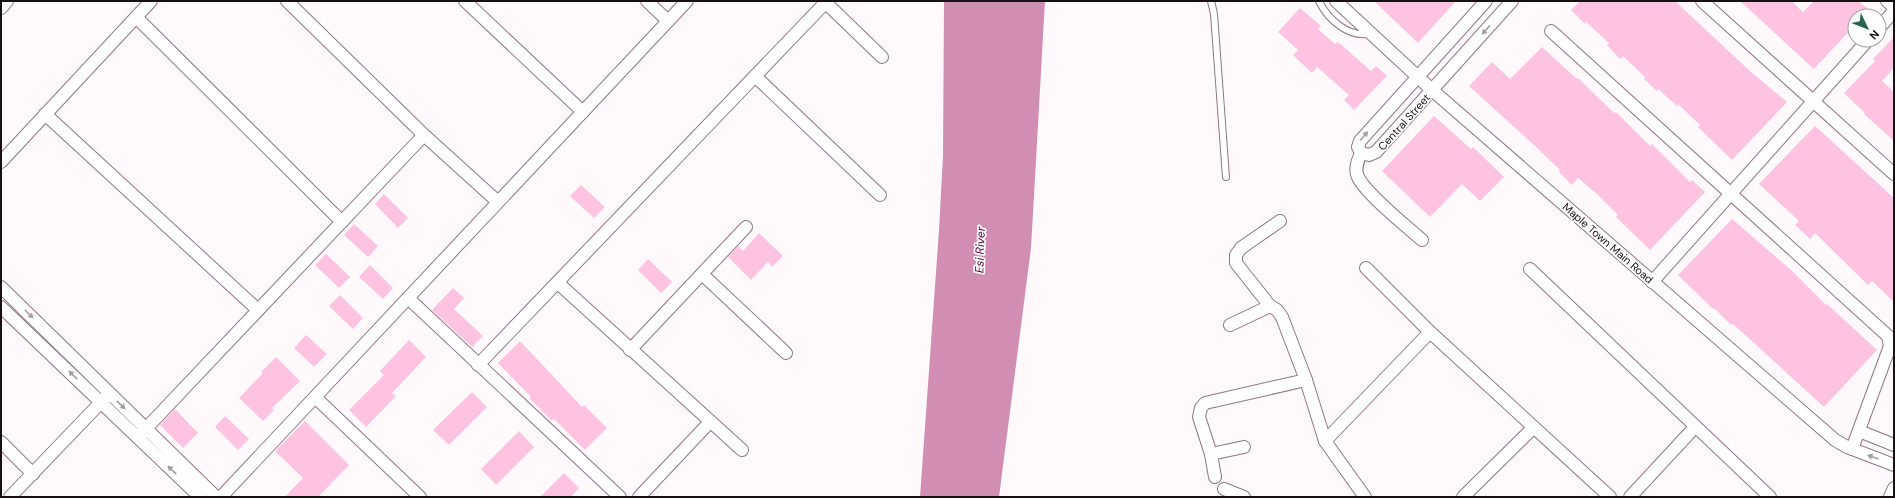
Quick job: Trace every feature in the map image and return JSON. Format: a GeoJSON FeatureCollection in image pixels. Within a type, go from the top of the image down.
{"type":"FeatureCollection","features":[{"type":"Feature","properties":{"kind":"street"},"geometry":{"type":"LineString","coordinates":[[1,8],[7,1]]}},
{"type":"Feature","properties":{"kind":"street"},"geometry":{"type":"LineString","coordinates":[[1,162],[151,1]]}},
{"type":"Feature","properties":{"kind":"street"},"geometry":{"type":"LineString","coordinates":[[287,1],[424,136],[498,202]]}},
{"type":"Feature","properties":{"kind":"street"},"geometry":{"type":"LineString","coordinates":[[465,1],[583,112]]}},
{"type":"Feature","properties":{"kind":"street"},"geometry":{"type":"LineString","coordinates":[[647,1],[668,21]]}},
{"type":"Feature","properties":{"kind":"street"},"geometry":{"type":"LineString","coordinates":[[221,497],[687,1]]}},
{"type":"Feature","properties":{"kind":"street"},"geometry":{"type":"LineString","coordinates":[[478,365],[826,1],[882,57]]}},
{"type":"Feature","properties":{"kind":"street","name":"Maple Town Main Road"},"geometry":{"type":"LineString","coordinates":[[1336,1],[1432,90],[1835,440],[1852,449],[1894,465]]}},
{"type":"Feature","properties":{"kind":"street","name":"Central Street"},"geometry":{"type":"LineString","coordinates":[[1486,1],[1360,141],[1358,147],[1361,153],[1369,155],[1376,152],[1512,1]]}},
{"type":"Feature","properties":{"kind":"street"},"geometry":{"type":"LineString","coordinates":[[1702,1],[1894,174]]}},
{"type":"Feature","properties":{"kind":"street"},"geometry":{"type":"LineString","coordinates":[[1887,1],[1894,7]]}},
{"type":"Feature","properties":{"kind":"street"},"geometry":{"type":"LineString","coordinates":[[1887,19],[1894,11]]}},
{"type":"Feature","properties":{"kind":"street"},"geometry":{"type":"LineString","coordinates":[[136,17],[342,222]]}},
{"type":"Feature","properties":{"kind":"street"},"geometry":{"type":"LineString","coordinates":[[1551,31],[1888,336],[1890,346],[1860,431],[1852,449]]}},
{"type":"Feature","properties":{"kind":"street"},"geometry":{"type":"LineString","coordinates":[[1652,282],[1861,48]]}},
{"type":"Feature","properties":{"kind":"street"},"geometry":{"type":"LineString","coordinates":[[755,76],[880,195]]}},
{"type":"Feature","properties":{"kind":"street"},"geometry":{"type":"LineString","coordinates":[[45,114],[258,310]]}},
{"type":"Feature","properties":{"kind":"street"},"geometry":{"type":"LineString","coordinates":[[142,433],[424,136]]}},
{"type":"Feature","properties":{"kind":"street"},"geometry":{"type":"LineString","coordinates":[[1361,153],[1357,162],[1357,176],[1366,189],[1422,240]]}},
{"type":"Feature","properties":{"kind":"street"},"geometry":{"type":"LineString","coordinates":[[1280,221],[1241,248],[1236,255],[1236,263],[1270,306],[1277,310],[1282,317],[1306,380],[1325,441],[1365,497]]}},
{"type":"Feature","properties":{"kind":"street"},"geometry":{"type":"LineString","coordinates":[[630,350],[746,227]]}},
{"type":"Feature","properties":{"kind":"street"},"geometry":{"type":"LineString","coordinates":[[1366,268],[1430,332],[1532,428],[1610,497]]}},
{"type":"Feature","properties":{"kind":"street"},"geometry":{"type":"LineString","coordinates":[[1530,269],[1770,497]]}},
{"type":"Feature","properties":{"kind":"street"},"geometry":{"type":"LineString","coordinates":[[702,274],[786,353]]}},
{"type":"Feature","properties":{"kind":"street"},"geometry":{"type":"LineString","coordinates":[[558,283],[630,350],[742,450]]}},
{"type":"Feature","properties":{"kind":"street"},"geometry":{"type":"LineString","coordinates":[[1,287],[105,398]]}},
{"type":"Feature","properties":{"kind":"street"},"geometry":{"type":"LineString","coordinates":[[408,298],[620,497]]}},
{"type":"Feature","properties":{"kind":"street"},"geometry":{"type":"LineString","coordinates":[[1230,325],[1270,306]]}},
{"type":"Feature","properties":{"kind":"street"},"geometry":{"type":"LineString","coordinates":[[1,307],[216,497]]}},
{"type":"Feature","properties":{"kind":"street"},"geometry":{"type":"LineString","coordinates":[[1325,441],[1430,332]]}},
{"type":"Feature","properties":{"kind":"street"},"geometry":{"type":"LineString","coordinates":[[1215,476],[1211,454],[1198,417],[1201,408],[1205,403],[1306,380]]}},
{"type":"Feature","properties":{"kind":"street"},"geometry":{"type":"LineString","coordinates":[[315,397],[420,497]]}},
{"type":"Feature","properties":{"kind":"street"},"geometry":{"type":"LineString","coordinates":[[10,497],[105,398]]}},
{"type":"Feature","properties":{"kind":"street"},"geometry":{"type":"LineString","coordinates":[[639,497],[710,422]]}},
{"type":"Feature","properties":{"kind":"street"},"geometry":{"type":"LineString","coordinates":[[1630,497],[1695,427]]}},
{"type":"Feature","properties":{"kind":"street"},"geometry":{"type":"LineString","coordinates":[[1471,494],[1532,428]]}},
{"type":"Feature","properties":{"kind":"street"},"geometry":{"type":"LineString","coordinates":[[1860,431],[1894,445]]}},
{"type":"Feature","properties":{"kind":"street"},"geometry":{"type":"LineString","coordinates":[[142,433],[200,497]]}},
{"type":"Feature","properties":{"kind":"street"},"geometry":{"type":"LineString","coordinates":[[1,442],[33,474]]}},
{"type":"Feature","properties":{"kind":"street"},"geometry":{"type":"LineString","coordinates":[[1211,454],[1244,447]]}},
{"type":"Feature","properties":{"kind":"street"},"geometry":{"type":"LineString","coordinates":[[1890,497],[1894,488]]}},
{"type":"Feature","properties":{"kind":"street"},"geometry":{"type":"LineString","coordinates":[[1224,489],[1244,497]]}},
{"type":"Feature","properties":{"kind":"lane"},"geometry":{"type":"LineString","coordinates":[[1211,1],[1214,14],[1226,177]]}},
{"type":"Feature","properties":{"kind":"lane"},"geometry":{"type":"LineString","coordinates":[[1319,1],[1322,8],[1342,28],[1353,34],[1362,36],[1371,33]]}},
{"type":"Feature","properties":{"kind":"water","name":"Esi River"},"geometry":{"type":"Polygon","coordinates":[[[944,1],[1045,1],[1031,248],[999,497],[920,497],[943,156],[944,1]]]}},
{"type":"Feature","properties":{"kind":"building"},"geometry":{"type":"Polygon","coordinates":[[[1374,1],[1456,1],[1418,43],[1374,1]]]}},
{"type":"Feature","properties":{"kind":"building"},"geometry":{"type":"Polygon","coordinates":[[[1580,1],[1675,1],[1751,72],[1787,102],[1732,160],[1698,127],[1700,125],[1678,104],[1677,106],[1658,89],[1657,91],[1623,56],[1620,59],[1607,45],[1609,43],[1586,22],[1585,24],[1571,10],[1580,1]]]}},
{"type":"Feature","properties":{"kind":"building"},"geometry":{"type":"Polygon","coordinates":[[[1740,1],[1792,1],[1803,12],[1814,1],[1859,1],[1867,8],[1847,8],[1847,34],[1814,69],[1740,1]]]}},
{"type":"Feature","properties":{"kind":"building"},"geometry":{"type":"Polygon","coordinates":[[[1300,8],[1321,26],[1318,29],[1335,44],[1338,42],[1371,71],[1376,66],[1387,76],[1354,110],[1344,100],[1349,95],[1317,67],[1312,73],[1293,55],[1298,50],[1278,32],[1300,8]]]}},
{"type":"Feature","properties":{"kind":"building"},"geometry":{"type":"Polygon","coordinates":[[[1894,37],[1894,68],[1882,81],[1894,92],[1894,141],[1864,114],[1865,113],[1844,93],[1875,61],[1873,59],[1884,48],[1887,48],[1887,44],[1894,37]]]}},
{"type":"Feature","properties":{"kind":"building"},"geometry":{"type":"Polygon","coordinates":[[[1542,47],[1577,79],[1578,78],[1614,113],[1616,112],[1650,146],[1652,144],[1690,182],[1692,180],[1705,192],[1650,250],[1616,217],[1618,215],[1597,194],[1578,178],[1572,185],[1559,172],[1560,170],[1469,86],[1492,62],[1510,79],[1542,47]]]}},
{"type":"Feature","properties":{"kind":"building"},"geometry":{"type":"Polygon","coordinates":[[[1434,116],[1471,149],[1473,147],[1504,177],[1480,201],[1462,184],[1430,217],[1382,171],[1434,116]]]}},
{"type":"Feature","properties":{"kind":"building"},"geometry":{"type":"Polygon","coordinates":[[[1815,126],[1894,198],[1894,302],[1872,281],[1868,285],[1815,233],[1810,239],[1795,225],[1799,221],[1759,184],[1815,126]]]}},
{"type":"Feature","properties":{"kind":"building"},"geometry":{"type":"Polygon","coordinates":[[[581,185],[605,207],[594,218],[570,196],[581,185]]]}},
{"type":"Feature","properties":{"kind":"building"},"geometry":{"type":"Polygon","coordinates":[[[384,194],[408,218],[398,228],[375,204],[384,194]]]}},
{"type":"Feature","properties":{"kind":"building"},"geometry":{"type":"Polygon","coordinates":[[[1732,219],[1791,270],[1826,305],[1827,304],[1877,350],[1824,407],[1733,324],[1731,325],[1714,308],[1713,309],[1678,275],[1732,219]]]}},
{"type":"Feature","properties":{"kind":"building"},"geometry":{"type":"Polygon","coordinates":[[[354,224],[378,246],[368,257],[344,235],[354,224]]]}},
{"type":"Feature","properties":{"kind":"building"},"geometry":{"type":"Polygon","coordinates":[[[759,233],[783,256],[772,267],[768,262],[751,280],[728,257],[738,246],[743,251],[759,233]]]}},
{"type":"Feature","properties":{"kind":"building"},"geometry":{"type":"Polygon","coordinates":[[[326,254],[350,277],[339,288],[315,265],[326,254]]]}},
{"type":"Feature","properties":{"kind":"building"},"geometry":{"type":"Polygon","coordinates":[[[648,259],[672,282],[661,293],[638,270],[648,259]]]}},
{"type":"Feature","properties":{"kind":"building"},"geometry":{"type":"Polygon","coordinates":[[[370,265],[393,288],[383,299],[359,277],[370,265]]]}},
{"type":"Feature","properties":{"kind":"building"},"geometry":{"type":"Polygon","coordinates":[[[453,288],[464,298],[454,309],[483,336],[472,347],[432,310],[453,288]]]}},
{"type":"Feature","properties":{"kind":"building"},"geometry":{"type":"Polygon","coordinates":[[[340,295],[363,318],[353,329],[329,306],[340,295]]]}},
{"type":"Feature","properties":{"kind":"building"},"geometry":{"type":"Polygon","coordinates":[[[306,335],[327,354],[314,367],[294,348],[306,335]]]}},
{"type":"Feature","properties":{"kind":"building"},"geometry":{"type":"Polygon","coordinates":[[[409,340],[426,357],[392,393],[396,396],[366,427],[349,410],[384,375],[380,371],[409,340]]]}},
{"type":"Feature","properties":{"kind":"building"},"geometry":{"type":"Polygon","coordinates":[[[520,341],[582,407],[584,405],[607,428],[585,450],[554,419],[552,421],[529,398],[531,397],[498,363],[520,341]]]}},
{"type":"Feature","properties":{"kind":"building"},"geometry":{"type":"Polygon","coordinates":[[[276,357],[300,381],[272,408],[274,410],[263,421],[239,398],[276,357]]]}},
{"type":"Feature","properties":{"kind":"building"},"geometry":{"type":"Polygon","coordinates":[[[472,392],[487,407],[449,445],[433,430],[472,392]]]}},
{"type":"Feature","properties":{"kind":"building"},"geometry":{"type":"Polygon","coordinates":[[[175,409],[198,433],[183,448],[160,425],[175,409]]]}},
{"type":"Feature","properties":{"kind":"building"},"geometry":{"type":"Polygon","coordinates":[[[225,416],[249,439],[238,450],[215,427],[225,416]]]}},
{"type":"Feature","properties":{"kind":"building"},"geometry":{"type":"Polygon","coordinates":[[[305,421],[349,465],[318,497],[285,497],[303,478],[275,451],[305,421]]]}},
{"type":"Feature","properties":{"kind":"building"},"geometry":{"type":"Polygon","coordinates":[[[519,431],[534,447],[496,485],[481,469],[519,431]]]}},
{"type":"Feature","properties":{"kind":"building"},"geometry":{"type":"Polygon","coordinates":[[[564,473],[579,488],[571,497],[540,497],[564,473]]]}}]}
